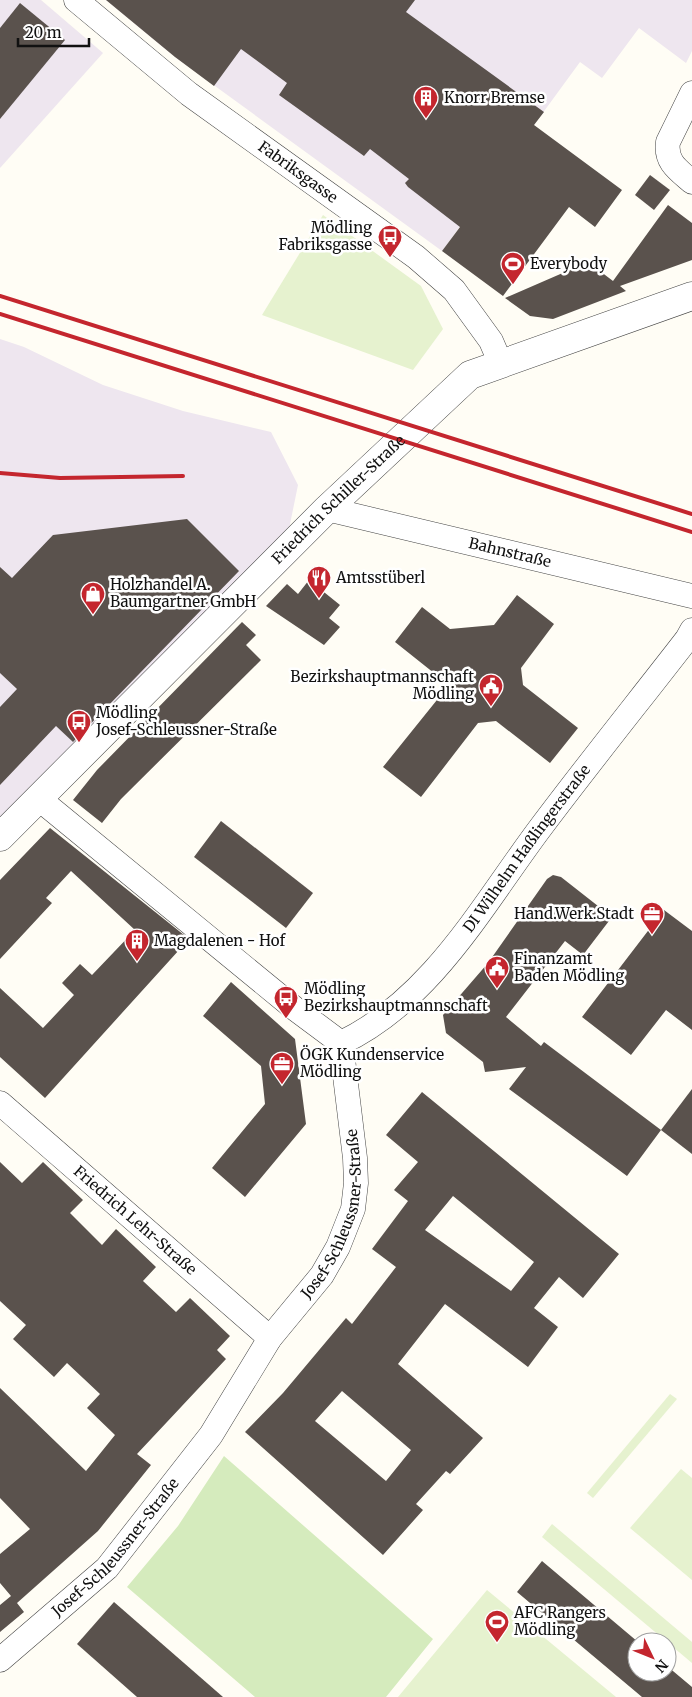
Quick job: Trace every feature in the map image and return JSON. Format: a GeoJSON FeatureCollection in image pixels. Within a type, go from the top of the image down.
{"type":"FeatureCollection","features":[{"type":"Feature","properties":{"kind":"street","name":"Fabriksgasse"},"geometry":{"type":"LineString","coordinates":[[76,0],[189,94],[416,257],[454,290],[491,341],[500,362]]}},
{"type":"Feature","properties":{"kind":"street"},"geometry":{"type":"LineString","coordinates":[[692,93],[668,142],[667,150],[674,167],[692,182]]}},
{"type":"Feature","properties":{"kind":"street","name":"Friedrich Schiller-Straße"},"geometry":{"type":"LineString","coordinates":[[0,837],[327,509],[470,375],[500,362],[692,296]]}},
{"type":"Feature","properties":{"kind":"street","name":"Bahnstraße"},"geometry":{"type":"LineString","coordinates":[[327,509],[692,596]]}},
{"type":"Feature","properties":{"kind":"street","name":"DI Wilhelm Haßlingerstraße"},"geometry":{"type":"LineString","coordinates":[[341,1044],[367,1031],[416,992],[482,909],[541,827],[681,647],[692,630]]}},
{"type":"Feature","properties":{"kind":"street"},"geometry":{"type":"LineString","coordinates":[[38,798],[294,1008],[341,1044]]}},
{"type":"Feature","properties":{"kind":"street","name":"Josef-Schleussner-Straße"},"geometry":{"type":"LineString","coordinates":[[0,1660],[107,1568],[211,1435],[270,1338],[322,1275],[338,1247],[353,1209],[356,1183],[356,1158],[341,1044]]}},
{"type":"Feature","properties":{"kind":"street","name":"Friedrich Lehr-Straße"},"geometry":{"type":"LineString","coordinates":[[0,1102],[270,1338]]}},
{"type":"Feature","properties":{"kind":"shaded area"},"geometry":{"type":"Polygon","coordinates":[[[0,0],[41,0],[103,53],[0,168],[0,0]]]}},
{"type":"Feature","properties":{"kind":"shaded area","name":"Knorr Bremse"},"geometry":{"type":"Polygon","coordinates":[[[106,0],[692,0],[692,51],[686,63],[639,28],[602,78],[580,62],[442,251],[175,57],[106,0]]]}},
{"type":"Feature","properties":{"kind":"shaded area"},"geometry":{"type":"Polygon","coordinates":[[[0,339],[24,347],[103,385],[183,411],[271,432],[298,485],[289,529],[0,818],[0,339]]]}},
{"type":"Feature","properties":{"kind":"green space"},"geometry":{"type":"Polygon","coordinates":[[[323,215],[421,286],[443,329],[413,370],[262,315],[323,215]]]}},
{"type":"Feature","properties":{"kind":"green space"},"geometry":{"type":"Polygon","coordinates":[[[670,1394],[677,1399],[593,1498],[587,1493],[670,1394]]]}},
{"type":"Feature","properties":{"kind":"green space"},"geometry":{"type":"Polygon","coordinates":[[[224,1456],[433,1639],[386,1697],[255,1697],[127,1587],[178,1526],[224,1456]]]}},
{"type":"Feature","properties":{"kind":"green space"},"geometry":{"type":"Polygon","coordinates":[[[681,1469],[692,1478],[692,1580],[630,1528],[681,1469]]]}},
{"type":"Feature","properties":{"kind":"green space"},"geometry":{"type":"Polygon","coordinates":[[[552,1524],[692,1642],[692,1663],[677,1650],[677,1632],[655,1632],[542,1537],[552,1524]]]}},
{"type":"Feature","properties":{"kind":"green space","name":"AFC Rangers Mödling"},"geometry":{"type":"Polygon","coordinates":[[[487,1590],[616,1697],[398,1697],[487,1590]]]}},
{"type":"Feature","properties":{"kind":"building","name":"Knorr Bremse"},"geometry":{"type":"Polygon","coordinates":[[[106,0],[415,0],[406,12],[544,112],[534,125],[622,190],[595,227],[569,207],[503,296],[442,251],[460,227],[408,187],[405,183],[409,179],[370,149],[364,156],[279,95],[287,83],[241,49],[214,86],[175,57],[106,0]]]}},
{"type":"Feature","properties":{"kind":"building"},"geometry":{"type":"Polygon","coordinates":[[[20,3],[65,40],[0,119],[0,28],[20,3]]]}},
{"type":"Feature","properties":{"kind":"building"},"geometry":{"type":"Polygon","coordinates":[[[650,175],[670,190],[654,210],[635,195],[650,175]]]}},
{"type":"Feature","properties":{"kind":"building"},"geometry":{"type":"Polygon","coordinates":[[[668,205],[692,223],[692,260],[620,286],[626,291],[553,319],[530,316],[505,298],[588,262],[613,281],[668,205]]]}},
{"type":"Feature","properties":{"kind":"building"},"geometry":{"type":"Polygon","coordinates":[[[187,519],[239,571],[73,742],[56,726],[0,785],[0,707],[17,689],[0,673],[0,567],[12,578],[53,535],[187,519]]]}},
{"type":"Feature","properties":{"kind":"building"},"geometry":{"type":"Polygon","coordinates":[[[309,580],[340,605],[329,618],[340,627],[324,645],[266,606],[287,584],[298,594],[309,580]]]}},
{"type":"Feature","properties":{"kind":"building","name":"Bezirkshauptmannschaft Mödling"},"geometry":{"type":"Polygon","coordinates":[[[517,595],[554,624],[521,668],[523,685],[578,728],[550,763],[496,721],[478,723],[421,797],[383,767],[449,685],[395,642],[422,607],[450,629],[494,625],[517,595]]]}},
{"type":"Feature","properties":{"kind":"building"},"geometry":{"type":"Polygon","coordinates":[[[242,622],[256,635],[246,645],[261,660],[121,799],[102,823],[73,800],[97,770],[242,622]]]}},
{"type":"Feature","properties":{"kind":"building"},"geometry":{"type":"Polygon","coordinates":[[[221,821],[313,893],[286,928],[194,857],[221,821]]]}},
{"type":"Feature","properties":{"kind":"building","name":"Magdalenen - Hof"},"geometry":{"type":"Polygon","coordinates":[[[50,828],[189,939],[45,1098],[0,1057],[0,988],[43,1028],[74,995],[62,983],[80,964],[92,975],[135,930],[71,871],[46,898],[52,903],[0,959],[0,880],[50,828]]]}},
{"type":"Feature","properties":{"kind":"building"},"geometry":{"type":"Polygon","coordinates":[[[553,875],[561,877],[612,917],[583,955],[565,941],[506,1017],[541,1046],[544,1042],[661,1130],[627,1176],[509,1089],[526,1067],[485,1072],[483,1062],[446,1033],[443,1015],[488,963],[547,879],[553,875]]]}},
{"type":"Feature","properties":{"kind":"building"},"geometry":{"type":"Polygon","coordinates":[[[664,910],[692,931],[692,1030],[666,1010],[631,1055],[582,1017],[664,910]]]}},
{"type":"Feature","properties":{"kind":"building","name":"ÖGK Kundenservice Mödling"},"geometry":{"type":"Polygon","coordinates":[[[231,982],[295,1039],[306,1124],[245,1197],[212,1168],[265,1104],[261,1066],[203,1016],[231,982]]]}},
{"type":"Feature","properties":{"kind":"building"},"geometry":{"type":"Polygon","coordinates":[[[692,1089],[692,1154],[661,1130],[692,1089]]]}},
{"type":"Feature","properties":{"kind":"building"},"geometry":{"type":"Polygon","coordinates":[[[422,1092],[619,1254],[583,1298],[559,1277],[534,1308],[558,1327],[528,1367],[445,1304],[398,1364],[483,1438],[450,1474],[446,1471],[416,1504],[423,1510],[383,1555],[245,1432],[283,1393],[346,1318],[352,1324],[396,1267],[372,1249],[408,1201],[394,1190],[418,1162],[386,1135],[422,1092]],[[453,1196],[425,1230],[511,1291],[534,1262],[453,1196]],[[342,1391],[315,1421],[386,1481],[411,1450],[342,1391]]]}},
{"type":"Feature","properties":{"kind":"building"},"geometry":{"type":"Polygon","coordinates":[[[0,1162],[22,1183],[43,1162],[83,1200],[70,1213],[102,1245],[116,1229],[156,1267],[143,1281],[176,1312],[190,1298],[230,1336],[217,1350],[226,1359],[137,1454],[151,1465],[98,1531],[17,1603],[24,1612],[0,1632],[0,1605],[11,1596],[0,1583],[0,1554],[30,1529],[0,1498],[0,1388],[86,1471],[115,1435],[87,1408],[100,1394],[67,1363],[54,1377],[13,1339],[26,1325],[0,1301],[0,1162]]]}},
{"type":"Feature","properties":{"kind":"building"},"geometry":{"type":"Polygon","coordinates":[[[542,1561],[627,1633],[627,1682],[677,1682],[677,1674],[692,1687],[692,1697],[642,1697],[517,1592],[542,1561]]]}},
{"type":"Feature","properties":{"kind":"building"},"geometry":{"type":"Polygon","coordinates":[[[114,1602],[223,1697],[137,1697],[77,1644],[114,1602]]]}},
{"type":"Feature","properties":{"kind":"railway"},"geometry":{"type":"LineString","coordinates":[[0,296],[692,514]]}},
{"type":"Feature","properties":{"kind":"railway"},"geometry":{"type":"LineString","coordinates":[[0,314],[692,532]]}},
{"type":"Feature","properties":{"kind":"railway"},"geometry":{"type":"LineString","coordinates":[[0,473],[60,478],[183,476]]}},
{"type":"Feature","properties":{"kind":"place","name":"Knorr Bremse"},"geometry":{"type":"Point","coordinates":[426,119]}},
{"type":"Feature","properties":{"kind":"place","name":"Mödling Fabriksgasse"},"geometry":{"type":"Point","coordinates":[390,258]}},
{"type":"Feature","properties":{"kind":"place","name":"Everybody"},"geometry":{"type":"Point","coordinates":[513,285]}},
{"type":"Feature","properties":{"kind":"place","name":"Amtsstüberl"},"geometry":{"type":"Point","coordinates":[319,599]}},
{"type":"Feature","properties":{"kind":"place","name":"Holzhandel A. Baumgartner GmbH"},"geometry":{"type":"Point","coordinates":[93,615]}},
{"type":"Feature","properties":{"kind":"place","name":"Bezirkshauptmannschaft Mödling"},"geometry":{"type":"Point","coordinates":[491,707]}},
{"type":"Feature","properties":{"kind":"place","name":"Mödling Josef-Schleussner-Straße"},"geometry":{"type":"Point","coordinates":[79,743]}},
{"type":"Feature","properties":{"kind":"place","name":"Hand.Werk.Stadt"},"geometry":{"type":"Point","coordinates":[652,935]}},
{"type":"Feature","properties":{"kind":"place","name":"Magdalenen - Hof"},"geometry":{"type":"Point","coordinates":[137,962]}},
{"type":"Feature","properties":{"kind":"place","name":"Finanzamt Baden Mödling"},"geometry":{"type":"Point","coordinates":[497,989]}},
{"type":"Feature","properties":{"kind":"place","name":"Mödling Bezirkshauptmannschaft"},"geometry":{"type":"Point","coordinates":[286,1019]}},
{"type":"Feature","properties":{"kind":"place","name":"ÖGK Kundenservice Mödling"},"geometry":{"type":"Point","coordinates":[282,1085]}},
{"type":"Feature","properties":{"kind":"place","name":"AFC Rangers Mödling"},"geometry":{"type":"Point","coordinates":[497,1643]}}]}
